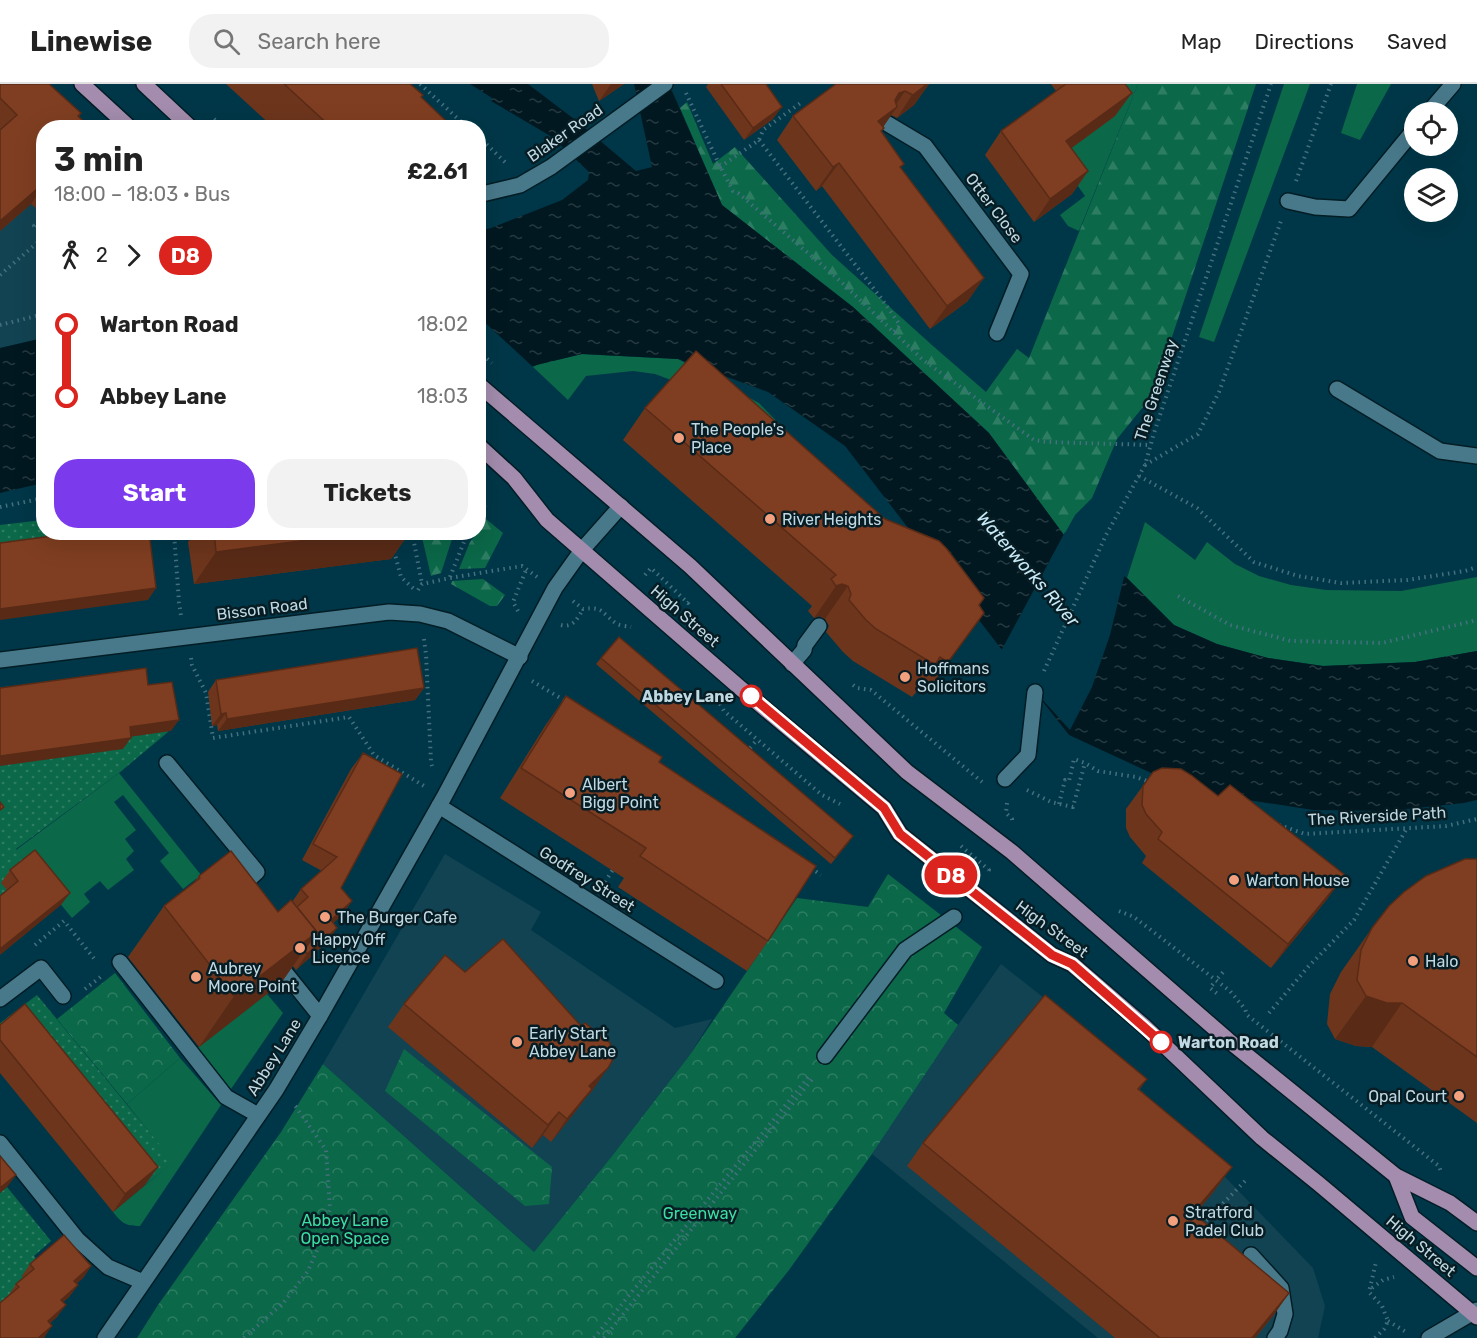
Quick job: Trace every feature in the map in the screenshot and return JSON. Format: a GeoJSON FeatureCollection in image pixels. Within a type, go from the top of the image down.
{"type":"FeatureCollection","features":[{"type":"Feature","properties":{"kind":"main road"},"geometry":{"type":"LineString","coordinates":[[82,84],[121,120]]}},
{"type":"Feature","properties":{"kind":"main road"},"geometry":{"type":"LineString","coordinates":[[144,84],[182,120]]}},
{"type":"Feature","properties":{"kind":"main road","name":"High Street"},"geometry":{"type":"LineString","coordinates":[[486,391],[690,567],[907,772],[1012,852],[1220,1032],[1396,1176],[1450,1203],[1477,1223]]}},
{"type":"Feature","properties":{"kind":"main road","name":"High Street"},"geometry":{"type":"LineString","coordinates":[[486,453],[514,478],[547,520],[884,808],[900,834],[1052,955],[1072,964],[1144,1026],[1262,1138],[1475,1313]]}},
{"type":"Feature","properties":{"kind":"main road"},"geometry":{"type":"LineString","coordinates":[[1396,1176],[1412,1217],[1477,1269]]}},
{"type":"Feature","properties":{"kind":"street","name":"Blaker Road"},"geometry":{"type":"LineString","coordinates":[[486,193],[520,185],[551,167],[665,84]]}},
{"type":"Feature","properties":{"kind":"street"},"geometry":{"type":"LineString","coordinates":[[1438,102],[1453,84]]}},
{"type":"Feature","properties":{"kind":"street","name":"Otter Close"},"geometry":{"type":"LineString","coordinates":[[888,124],[925,146],[1021,274],[997,333]]}},
{"type":"Feature","properties":{"kind":"street"},"geometry":{"type":"LineString","coordinates":[[1288,201],[1315,207],[1349,209],[1404,142]]}},
{"type":"Feature","properties":{"kind":"street"},"geometry":{"type":"LineString","coordinates":[[1337,389],[1440,452],[1477,456]]}},
{"type":"Feature","properties":{"kind":"street","name":"Abbey Lane"},"geometry":{"type":"LineString","coordinates":[[105,1338],[276,1090],[441,802],[555,588],[582,550],[621,506]]}},
{"type":"Feature","properties":{"kind":"street","name":"Bisson Road"},"geometry":{"type":"LineString","coordinates":[[0,660],[389,612],[420,614],[448,621],[516,663]]}},
{"type":"Feature","properties":{"kind":"street"},"geometry":{"type":"LineString","coordinates":[[792,664],[819,626]]}},
{"type":"Feature","properties":{"kind":"street"},"geometry":{"type":"LineString","coordinates":[[1005,779],[1028,755],[1035,692]]}},
{"type":"Feature","properties":{"kind":"street"},"geometry":{"type":"LineString","coordinates":[[167,763],[257,872],[227,899],[234,908]]}},
{"type":"Feature","properties":{"kind":"street","name":"Godfrey Street"},"geometry":{"type":"LineString","coordinates":[[441,802],[592,903],[716,981]]}},
{"type":"Feature","properties":{"kind":"street"},"geometry":{"type":"LineString","coordinates":[[825,1056],[905,950],[954,917]]}},
{"type":"Feature","properties":{"kind":"street"},"geometry":{"type":"LineString","coordinates":[[263,944],[320,1016]]}},
{"type":"Feature","properties":{"kind":"street"},"geometry":{"type":"LineString","coordinates":[[120,962],[226,1096],[258,1115]]}},
{"type":"Feature","properties":{"kind":"street"},"geometry":{"type":"LineString","coordinates":[[0,999],[41,968],[63,996]]}},
{"type":"Feature","properties":{"kind":"street"},"geometry":{"type":"LineString","coordinates":[[0,1143],[76,1239],[108,1267],[143,1282]]}},
{"type":"Feature","properties":{"kind":"street"},"geometry":{"type":"LineString","coordinates":[[1251,1255],[1281,1288],[1285,1314],[1280,1331],[1275,1338]]}},
{"type":"Feature","properties":{"kind":"street"},"geometry":{"type":"LineString","coordinates":[[1429,1338],[1475,1313]]}},
{"type":"Feature","properties":{"kind":"path"},"geometry":{"type":"LineString","coordinates":[[420,84],[459,120]]}},
{"type":"Feature","properties":{"kind":"path","name":"The Greenway"},"geometry":{"type":"LineString","coordinates":[[1035,692],[1106,536],[1145,465],[1271,84]]}},
{"type":"Feature","properties":{"kind":"path"},"geometry":{"type":"LineString","coordinates":[[1145,465],[1198,434],[1219,392],[1331,84]]}},
{"type":"Feature","properties":{"kind":"path"},"geometry":{"type":"LineString","coordinates":[[686,92],[720,167],[735,193],[738,193],[837,278],[923,360],[1034,440],[1151,445]]}},
{"type":"Feature","properties":{"kind":"path"},"geometry":{"type":"LineString","coordinates":[[720,167],[759,140],[763,130],[802,102]]}},
{"type":"Feature","properties":{"kind":"path"},"geometry":{"type":"LineString","coordinates":[[759,140],[900,325],[894,332]]}},
{"type":"Feature","properties":{"kind":"path"},"geometry":{"type":"LineString","coordinates":[[486,144],[508,165]]}},
{"type":"Feature","properties":{"kind":"path"},"geometry":{"type":"LineString","coordinates":[[0,275],[36,243]]}},
{"type":"Feature","properties":{"kind":"path"},"geometry":{"type":"LineString","coordinates":[[0,325],[36,316]]}},
{"type":"Feature","properties":{"kind":"path"},"geometry":{"type":"LineString","coordinates":[[1139,476],[1197,508],[1254,562],[1299,576],[1341,583],[1407,580],[1477,567]]}},
{"type":"Feature","properties":{"kind":"path"},"geometry":{"type":"LineString","coordinates":[[0,507],[36,500]]}},
{"type":"Feature","properties":{"kind":"path"},"geometry":{"type":"LineString","coordinates":[[175,540],[179,602],[185,637],[192,665],[206,693],[213,738],[350,717],[374,755],[441,802]]}},
{"type":"Feature","properties":{"kind":"path"},"geometry":{"type":"LineString","coordinates":[[414,540],[422,584]]}},
{"type":"Feature","properties":{"kind":"path"},"geometry":{"type":"LineString","coordinates":[[450,578],[465,540]]}},
{"type":"Feature","properties":{"kind":"path"},"geometry":{"type":"LineString","coordinates":[[393,543],[401,577],[417,591],[422,584],[522,566],[528,571],[513,602],[515,607]]}},
{"type":"Feature","properties":{"kind":"path"},"geometry":{"type":"LineString","coordinates":[[643,577],[651,568],[688,603],[694,596]]}},
{"type":"Feature","properties":{"kind":"path"},"geometry":{"type":"LineString","coordinates":[[1178,597],[1230,624],[1291,641],[1382,643],[1477,620]]}},
{"type":"Feature","properties":{"kind":"path"},"geometry":{"type":"LineString","coordinates":[[577,604],[583,609],[596,607],[618,625]]}},
{"type":"Feature","properties":{"kind":"path"},"geometry":{"type":"LineString","coordinates":[[577,620],[583,609]]}},
{"type":"Feature","properties":{"kind":"path"},"geometry":{"type":"LineString","coordinates":[[420,614],[426,654],[431,762],[441,802]]}},
{"type":"Feature","properties":{"kind":"path"},"geometry":{"type":"LineString","coordinates":[[516,663],[569,703]]}},
{"type":"Feature","properties":{"kind":"path"},"geometry":{"type":"LineString","coordinates":[[857,688],[871,690],[983,783]]}},
{"type":"Feature","properties":{"kind":"path"},"geometry":{"type":"LineString","coordinates":[[750,748],[755,741]]}},
{"type":"Feature","properties":{"kind":"path"},"geometry":{"type":"LineString","coordinates":[[1060,802],[1065,780],[1069,781],[1074,759],[1098,771],[1136,777],[1158,784]]}},
{"type":"Feature","properties":{"kind":"path"},"geometry":{"type":"LineString","coordinates":[[1051,802],[1060,802],[1073,807],[1085,763]]}},
{"type":"Feature","properties":{"kind":"path","name":"The Riverside Path"},"geometry":{"type":"LineString","coordinates":[[1274,823],[1305,834],[1446,826],[1477,819]]}},
{"type":"Feature","properties":{"kind":"path"},"geometry":{"type":"LineString","coordinates":[[1269,1013],[1308,967],[1354,920],[1407,828]]}},
{"type":"Feature","properties":{"kind":"path"},"geometry":{"type":"LineString","coordinates":[[968,839],[961,846],[989,870],[984,876]]}},
{"type":"Feature","properties":{"kind":"path"},"geometry":{"type":"LineString","coordinates":[[592,903],[615,867]]}},
{"type":"Feature","properties":{"kind":"path"},"geometry":{"type":"LineString","coordinates":[[811,868],[821,875]]}},
{"type":"Feature","properties":{"kind":"path"},"geometry":{"type":"LineString","coordinates":[[1114,909],[1134,917],[1230,991],[1245,1008],[1247,1015],[1439,1166],[1450,1203]]}},
{"type":"Feature","properties":{"kind":"path"},"geometry":{"type":"LineString","coordinates":[[1218,978],[1224,971]]}},
{"type":"Feature","properties":{"kind":"path"},"geometry":{"type":"LineString","coordinates":[[1213,984],[1209,988],[1220,996]]}},
{"type":"Feature","properties":{"kind":"path"},"geometry":{"type":"LineString","coordinates":[[594,1338],[792,1100],[825,1056]]}},
{"type":"Feature","properties":{"kind":"path"},"geometry":{"type":"LineString","coordinates":[[604,1338],[825,1062],[825,1056]]}},
{"type":"Feature","properties":{"kind":"path"},"geometry":{"type":"LineString","coordinates":[[244,1338],[284,1302],[308,1271],[330,1209],[326,1150],[296,1107],[276,1090]]}},
{"type":"Feature","properties":{"kind":"path"},"geometry":{"type":"LineString","coordinates":[[1197,1230],[1248,1178]]}},
{"type":"Feature","properties":{"kind":"path"},"geometry":{"type":"LineString","coordinates":[[1376,1259],[1369,1292],[1382,1306],[1388,1321],[1408,1333]]}},
{"type":"Feature","properties":{"kind":"path"},"geometry":{"type":"LineString","coordinates":[[1371,1288],[1383,1280],[1396,1276]]}},
{"type":"Feature","properties":{"kind":"path"},"geometry":{"type":"LineString","coordinates":[[1375,1338],[1388,1321]]}},
{"type":"Feature","properties":{"kind":"shaded area"},"geometry":{"type":"Polygon","coordinates":[[[0,84],[36,120],[36,340],[0,348],[0,84]]]}},
{"type":"Feature","properties":{"kind":"shaded area","name":"Early Start Abbey Lane"},"geometry":{"type":"Polygon","coordinates":[[[445,854],[541,912],[531,930],[675,1028],[712,1019],[689,1056],[534,1252],[323,1064],[445,854]]]}},
{"type":"Feature","properties":{"kind":"shaded area"},"geometry":{"type":"Polygon","coordinates":[[[1001,964],[1068,1017],[1313,1268],[1325,1306],[1318,1338],[1098,1338],[872,1154],[1001,964]]]}},
{"type":"Feature","properties":{"kind":"green space"},"geometry":{"type":"Polygon","coordinates":[[[1092,84],[1138,84],[1079,231],[1068,226],[1060,215],[1085,196],[1058,158],[1092,84]]]}},
{"type":"Feature","properties":{"kind":"green space"},"geometry":{"type":"Polygon","coordinates":[[[1138,84],[1256,84],[1164,361],[1147,402],[1117,439],[1092,498],[1075,515],[1064,535],[989,433],[853,307],[722,205],[680,108],[687,102],[713,164],[735,147],[832,255],[986,392],[1017,349],[1029,358],[1138,84]]]}},
{"type":"Feature","properties":{"kind":"green space"},"geometry":{"type":"Polygon","coordinates":[[[1284,84],[1310,84],[1214,342],[1199,337],[1284,84]]]}},
{"type":"Feature","properties":{"kind":"green space"},"geometry":{"type":"Polygon","coordinates":[[[1357,84],[1391,84],[1360,140],[1341,133],[1357,84]]]}},
{"type":"Feature","properties":{"kind":"green space"},"geometry":{"type":"Polygon","coordinates":[[[582,354],[678,359],[759,403],[837,484],[687,386],[655,374],[633,371],[586,376],[568,400],[533,367],[582,354]]]}},
{"type":"Feature","properties":{"kind":"green space"},"geometry":{"type":"Polygon","coordinates":[[[486,519],[503,533],[485,568],[459,569],[470,542],[486,540],[486,519]]]}},
{"type":"Feature","properties":{"kind":"green space"},"geometry":{"type":"Polygon","coordinates":[[[36,521],[36,540],[88,540],[0,554],[0,525],[36,521]]]}},
{"type":"Feature","properties":{"kind":"green space"},"geometry":{"type":"Polygon","coordinates":[[[1145,522],[1195,560],[1207,542],[1235,564],[1259,576],[1291,585],[1326,590],[1401,591],[1477,577],[1477,651],[1415,662],[1323,666],[1268,658],[1217,644],[1174,625],[1127,578],[1145,522]]]}},
{"type":"Feature","properties":{"kind":"green space"},"geometry":{"type":"Polygon","coordinates":[[[423,540],[452,540],[441,573],[431,576],[423,540]]]}},
{"type":"Feature","properties":{"kind":"green space"},"geometry":{"type":"Polygon","coordinates":[[[483,579],[505,595],[497,606],[490,606],[451,584],[452,581],[483,579]]]}},
{"type":"Feature","properties":{"kind":"green space"},"geometry":{"type":"Polygon","coordinates":[[[167,722],[168,732],[119,773],[16,849],[26,862],[10,893],[0,901],[0,765],[122,737],[167,722]]]}},
{"type":"Feature","properties":{"kind":"green space"},"geometry":{"type":"Polygon","coordinates":[[[119,773],[201,875],[183,889],[160,861],[169,853],[123,795],[114,802],[136,830],[125,839],[134,851],[126,859],[134,870],[108,890],[100,881],[84,894],[90,902],[72,918],[16,850],[119,773]]]}},
{"type":"Feature","properties":{"kind":"green space","name":"Greenway"},"geometry":{"type":"Polygon","coordinates":[[[888,874],[982,947],[944,1013],[958,1025],[872,1154],[789,1270],[735,1338],[137,1338],[281,1132],[323,1064],[534,1252],[689,1056],[797,898],[868,907],[888,874]]]}},
{"type":"Feature","properties":{"kind":"green space"},"geometry":{"type":"Polygon","coordinates":[[[115,973],[180,1058],[127,1104],[57,1019],[115,973]]]}},
{"type":"Feature","properties":{"kind":"green space"},"geometry":{"type":"Polygon","coordinates":[[[267,994],[283,1013],[231,1089],[196,1049],[267,994]]]}},
{"type":"Feature","properties":{"kind":"green space"},"geometry":{"type":"Polygon","coordinates":[[[37,995],[174,1162],[145,1185],[0,1033],[0,1023],[37,995]]]}},
{"type":"Feature","properties":{"kind":"green space"},"geometry":{"type":"Polygon","coordinates":[[[404,1049],[552,1167],[549,1204],[525,1206],[385,1091],[404,1049]]]}},
{"type":"Feature","properties":{"kind":"green space"},"geometry":{"type":"Polygon","coordinates":[[[180,1058],[221,1105],[140,1226],[127,1224],[113,1212],[173,1162],[127,1104],[180,1058]]]}},
{"type":"Feature","properties":{"kind":"green space"},"geometry":{"type":"Polygon","coordinates":[[[7,1187],[51,1241],[34,1256],[38,1261],[22,1276],[26,1281],[0,1312],[0,1193],[7,1187]]]}},
{"type":"Feature","properties":{"kind":"water","name":"Waterworks River"},"geometry":{"type":"Polygon","coordinates":[[[470,84],[528,84],[636,171],[652,167],[634,84],[669,84],[722,205],[853,307],[989,433],[1064,535],[1127,578],[1174,625],[1217,644],[1268,658],[1323,666],[1415,662],[1477,651],[1477,800],[1388,811],[1313,810],[1190,791],[1069,735],[845,446],[768,392],[678,359],[582,354],[486,377],[486,229],[562,200],[588,180],[589,172],[552,137],[491,101],[492,98],[470,84]]]}},
{"type":"Feature","properties":{"kind":"water"},"geometry":{"type":"Polygon","coordinates":[[[36,340],[36,485],[0,493],[0,348],[36,340]]]}},
{"type":"Feature","properties":{"kind":"pier"},"geometry":{"type":"Polygon","coordinates":[[[486,323],[533,367],[486,378],[486,323]]]}},
{"type":"Feature","properties":{"kind":"pier"},"geometry":{"type":"Polygon","coordinates":[[[1065,532],[1125,573],[1110,635],[1092,687],[1070,730],[1000,653],[1065,532]]]}},
{"type":"Feature","properties":{"kind":"building"},"geometry":{"type":"Polygon","coordinates":[[[0,84],[49,84],[81,113],[78,116],[82,120],[36,120],[36,190],[0,221],[0,130],[17,115],[0,98],[0,84]]]}},
{"type":"Feature","properties":{"kind":"building"},"geometry":{"type":"Polygon","coordinates":[[[284,84],[410,84],[445,120],[323,120],[284,84]]]}},
{"type":"Feature","properties":{"kind":"building"},"geometry":{"type":"Polygon","coordinates":[[[721,84],[766,84],[782,107],[753,128],[721,84]]]}},
{"type":"Feature","properties":{"kind":"building"},"geometry":{"type":"Polygon","coordinates":[[[836,84],[927,84],[913,95],[905,91],[899,93],[895,100],[897,107],[878,121],[884,128],[881,131],[904,164],[900,167],[984,278],[947,306],[839,163],[833,167],[793,116],[836,84]]]}},
{"type":"Feature","properties":{"kind":"building"},"geometry":{"type":"Polygon","coordinates":[[[1066,84],[1125,84],[1132,93],[1066,141],[1088,171],[1050,199],[1001,131],[1066,84]]]}},
{"type":"Feature","properties":{"kind":"building"},"geometry":{"type":"Polygon","coordinates":[[[696,351],[885,519],[939,541],[947,549],[984,598],[979,605],[984,613],[948,662],[940,657],[935,665],[876,629],[849,600],[851,594],[848,586],[842,584],[836,586],[831,579],[836,575],[645,408],[696,351]]]}},
{"type":"Feature","properties":{"kind":"building"},"geometry":{"type":"Polygon","coordinates":[[[36,538],[36,540],[150,540],[156,588],[0,609],[0,543],[36,538]]]}},
{"type":"Feature","properties":{"kind":"building"},"geometry":{"type":"Polygon","coordinates":[[[215,540],[308,540],[216,552],[215,540]]]}},
{"type":"Feature","properties":{"kind":"building"},"geometry":{"type":"Polygon","coordinates":[[[619,637],[853,836],[835,858],[601,658],[619,637]]]}},
{"type":"Feature","properties":{"kind":"building"},"geometry":{"type":"Polygon","coordinates":[[[417,648],[424,688],[227,719],[226,713],[221,714],[216,680],[417,648]]]}},
{"type":"Feature","properties":{"kind":"building"},"geometry":{"type":"Polygon","coordinates":[[[146,668],[148,685],[172,682],[179,720],[130,727],[131,738],[0,756],[0,688],[146,668]]]}},
{"type":"Feature","properties":{"kind":"building"},"geometry":{"type":"Polygon","coordinates":[[[566,696],[662,757],[659,762],[816,866],[768,941],[640,856],[646,848],[521,768],[566,696]]]}},
{"type":"Feature","properties":{"kind":"building"},"geometry":{"type":"Polygon","coordinates":[[[363,753],[402,774],[341,888],[352,901],[331,920],[337,928],[307,954],[304,950],[317,932],[297,907],[308,897],[301,889],[337,857],[313,844],[363,753]]]}},
{"type":"Feature","properties":{"kind":"building","name":"Warton House"},"geometry":{"type":"Polygon","coordinates":[[[1162,768],[1181,769],[1218,796],[1230,785],[1345,875],[1288,944],[1158,839],[1162,832],[1146,814],[1142,805],[1143,786],[1153,772],[1162,768]]]}},
{"type":"Feature","properties":{"kind":"building"},"geometry":{"type":"Polygon","coordinates":[[[35,850],[70,893],[0,949],[0,896],[18,881],[10,870],[35,850]]]}},
{"type":"Feature","properties":{"kind":"building"},"geometry":{"type":"Polygon","coordinates":[[[231,851],[278,912],[291,900],[317,932],[234,996],[164,906],[231,851]]]}},
{"type":"Feature","properties":{"kind":"building","name":"Halo"},"geometry":{"type":"Polygon","coordinates":[[[1465,859],[1477,859],[1477,1057],[1402,1003],[1387,1003],[1366,996],[1357,980],[1361,950],[1372,928],[1389,906],[1426,876],[1465,859]]]}},
{"type":"Feature","properties":{"kind":"building"},"geometry":{"type":"Polygon","coordinates":[[[503,939],[581,1026],[585,1023],[610,1043],[613,1059],[608,1068],[589,1086],[592,1089],[567,1119],[559,1112],[548,1125],[404,1004],[445,955],[465,972],[503,939]]]}},
{"type":"Feature","properties":{"kind":"building"},"geometry":{"type":"Polygon","coordinates":[[[1045,995],[1147,1079],[1138,1089],[1232,1167],[1193,1213],[1289,1293],[1252,1338],[1160,1338],[923,1143],[1045,995]]]}},
{"type":"Feature","properties":{"kind":"building"},"geometry":{"type":"Polygon","coordinates":[[[25,1004],[158,1167],[125,1194],[0,1040],[0,1025],[25,1004]]]}},
{"type":"Feature","properties":{"kind":"building"},"geometry":{"type":"Polygon","coordinates":[[[0,1156],[16,1175],[0,1188],[0,1156]]]}},
{"type":"Feature","properties":{"kind":"building"},"geometry":{"type":"Polygon","coordinates":[[[64,1235],[91,1266],[74,1281],[78,1285],[61,1300],[66,1305],[48,1321],[52,1326],[38,1338],[0,1338],[0,1303],[19,1287],[16,1284],[34,1269],[30,1264],[64,1235]]]}},
{"type":"Feature","properties":{"kind":"bus line","name":"D8"},"geometry":{"type":"LineString","coordinates":[[751,696],[884,808],[900,834],[1052,955],[1072,964],[1161,1042]]}},
{"type":"Feature","properties":{"kind":"place","name":"The People's Place"},"geometry":{"type":"Point","coordinates":[679,438]}},
{"type":"Feature","properties":{"kind":"place","name":"River Heights"},"geometry":{"type":"Point","coordinates":[770,519]}},
{"type":"Feature","properties":{"kind":"place","name":"Hoffmans Solicitors"},"geometry":{"type":"Point","coordinates":[905,677]}},
{"type":"Feature","properties":{"kind":"place","name":"Abbey Lane"},"geometry":{"type":"Point","coordinates":[751,696]}},
{"type":"Feature","properties":{"kind":"place","name":"Albert Bigg Point"},"geometry":{"type":"Point","coordinates":[570,793]}},
{"type":"Feature","properties":{"kind":"place","name":"Warton House"},"geometry":{"type":"Point","coordinates":[1234,880]}},
{"type":"Feature","properties":{"kind":"place","name":"The Burger Cafe"},"geometry":{"type":"Point","coordinates":[325,917]}},
{"type":"Feature","properties":{"kind":"place","name":"Happy Off Licence"},"geometry":{"type":"Point","coordinates":[300,948]}},
{"type":"Feature","properties":{"kind":"place","name":"Halo"},"geometry":{"type":"Point","coordinates":[1413,961]}},
{"type":"Feature","properties":{"kind":"place","name":"Aubrey Moore Point"},"geometry":{"type":"Point","coordinates":[196,977]}},
{"type":"Feature","properties":{"kind":"place","name":"Early Start Abbey Lane"},"geometry":{"type":"Point","coordinates":[517,1042]}},
{"type":"Feature","properties":{"kind":"place","name":"Warton Road"},"geometry":{"type":"Point","coordinates":[1161,1042]}},
{"type":"Feature","properties":{"kind":"place","name":"Opal Court"},"geometry":{"type":"Point","coordinates":[1459,1096]}},
{"type":"Feature","properties":{"kind":"place","name":"Stratford Padel Club"},"geometry":{"type":"Point","coordinates":[1173,1221]}},
{"type":"Feature","properties":{"kind":"park label","name":"Abbey Lane Open Space"},"geometry":{"type":"Point","coordinates":[345,1229]}}]}
